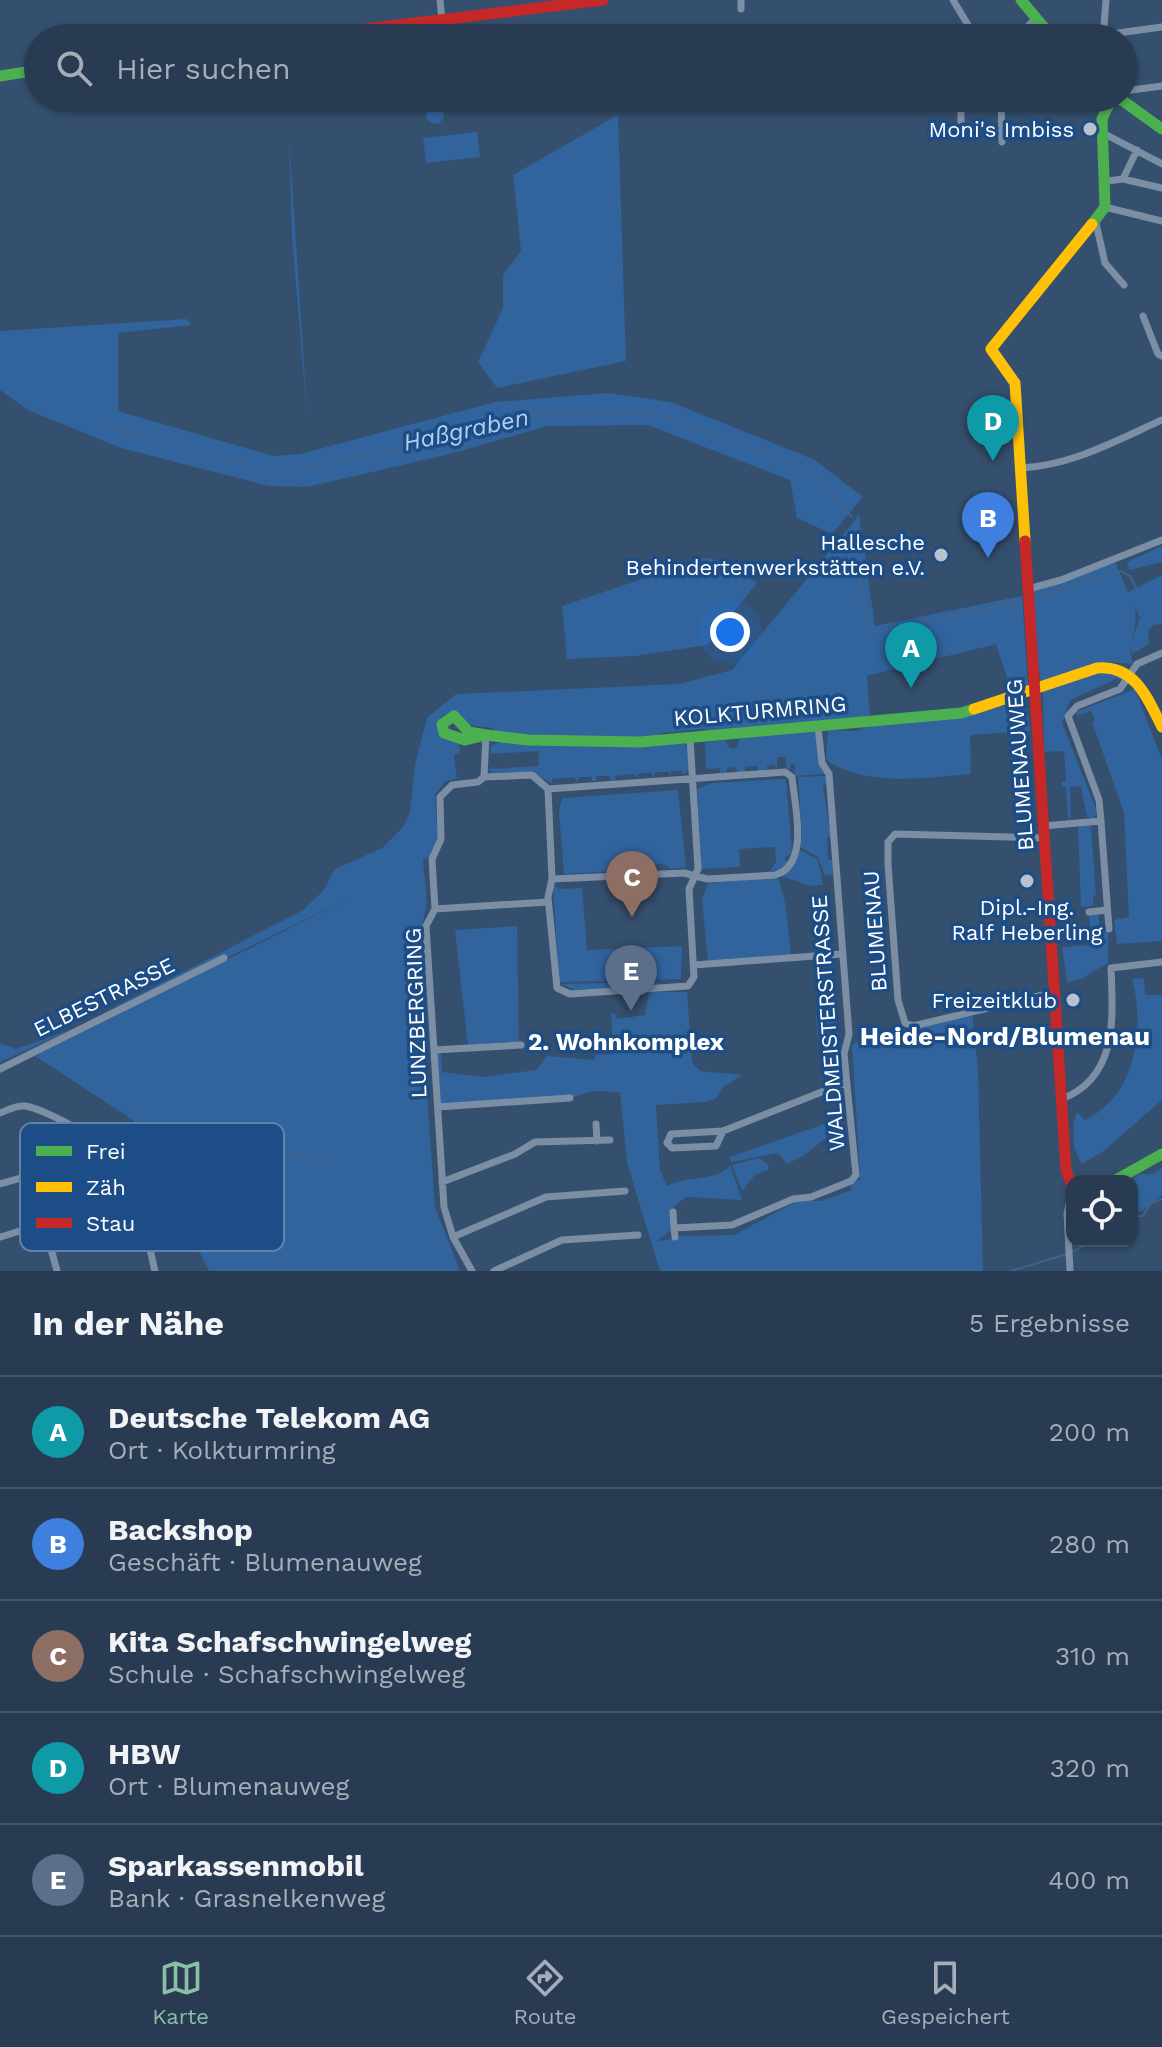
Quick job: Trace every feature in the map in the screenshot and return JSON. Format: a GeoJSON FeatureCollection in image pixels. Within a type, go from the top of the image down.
{"type":"FeatureCollection","features":[{"type":"Feature","properties":{"kind":"street"},"geometry":{"type":"LineString","coordinates":[[440,0],[442,21]]}},
{"type":"Feature","properties":{"kind":"street"},"geometry":{"type":"LineString","coordinates":[[416,24],[527,5],[603,0]]}},
{"type":"Feature","properties":{"kind":"street"},"geometry":{"type":"LineString","coordinates":[[953,0],[967,24]]}},
{"type":"Feature","properties":{"kind":"street"},"geometry":{"type":"LineString","coordinates":[[1021,0],[1042,24]]}},
{"type":"Feature","properties":{"kind":"street"},"geometry":{"type":"LineString","coordinates":[[1104,24],[1106,0]]}},
{"type":"Feature","properties":{"kind":"street"},"geometry":{"type":"LineString","coordinates":[[1030,24],[1037,17]]}},
{"type":"Feature","properties":{"kind":"street"},"geometry":{"type":"LineString","coordinates":[[1138,31],[1162,27]]}},
{"type":"Feature","properties":{"kind":"street"},"geometry":{"type":"LineString","coordinates":[[0,76],[24,72]]}},
{"type":"Feature","properties":{"kind":"street"},"geometry":{"type":"LineString","coordinates":[[1138,89],[1162,86]]}},
{"type":"Feature","properties":{"kind":"street"},"geometry":{"type":"LineString","coordinates":[[961,112],[961,123]]}},
{"type":"Feature","properties":{"kind":"street"},"geometry":{"type":"LineString","coordinates":[[1001,112],[1002,142]]}},
{"type":"Feature","properties":{"kind":"street"},"geometry":{"type":"LineString","coordinates":[[1104,112],[1103,133],[1108,181],[1105,207],[1095,219],[1105,263],[1124,285]]}},
{"type":"Feature","properties":{"kind":"street"},"geometry":{"type":"LineString","coordinates":[[1138,112],[1162,129]]}},
{"type":"Feature","properties":{"kind":"street"},"geometry":{"type":"LineString","coordinates":[[1103,133],[1162,164]]}},
{"type":"Feature","properties":{"kind":"street"},"geometry":{"type":"LineString","coordinates":[[1123,179],[1137,150]]}},
{"type":"Feature","properties":{"kind":"street"},"geometry":{"type":"LineString","coordinates":[[1108,181],[1123,179],[1162,188]]}},
{"type":"Feature","properties":{"kind":"street"},"geometry":{"type":"LineString","coordinates":[[1105,207],[1162,221]]}},
{"type":"Feature","properties":{"kind":"street","name":"BLUMENAUWEG"},"geometry":{"type":"LineString","coordinates":[[1068,1175],[1015,380],[991,349],[1095,219]]}},
{"type":"Feature","properties":{"kind":"street"},"geometry":{"type":"LineString","coordinates":[[1143,316],[1158,354],[1162,356]]}},
{"type":"Feature","properties":{"kind":"street"},"geometry":{"type":"LineString","coordinates":[[1021,468],[1056,464],[1087,455],[1162,420]]}},
{"type":"Feature","properties":{"kind":"street"},"geometry":{"type":"LineString","coordinates":[[1028,589],[1061,580],[1162,540]]}},
{"type":"Feature","properties":{"kind":"street"},"geometry":{"type":"LineString","coordinates":[[1109,929],[1099,800],[1068,716],[1077,706],[1120,689],[1137,664],[1162,653]]}},
{"type":"Feature","properties":{"kind":"street","name":"KOLKTURMRING"},"geometry":{"type":"LineString","coordinates":[[486,735],[599,743],[818,727],[961,713],[1106,666],[1131,673]]}},
{"type":"Feature","properties":{"kind":"street"},"geometry":{"type":"LineString","coordinates":[[1131,673],[1162,727]]}},
{"type":"Feature","properties":{"kind":"street","name":"WALDMEISTERSTRASSE"},"geometry":{"type":"LineString","coordinates":[[673,1212],[675,1233],[732,1225],[855,1178],[844,1054],[849,1034],[829,774],[822,763],[818,727]]}},
{"type":"Feature","properties":{"kind":"street"},"geometry":{"type":"LineString","coordinates":[[486,735],[484,777],[532,775],[548,789],[785,772],[792,777],[796,854],[787,867],[775,875],[707,879],[696,875],[552,879]]}},
{"type":"Feature","properties":{"kind":"street"},"geometry":{"type":"LineString","coordinates":[[548,789],[552,879],[548,902],[558,990],[570,994],[687,987],[693,979],[694,965],[689,889],[696,875],[690,738]]}},
{"type":"Feature","properties":{"kind":"street","name":"LUNZBERGRING"},"geometry":{"type":"LineString","coordinates":[[472,1271],[453,1237],[444,1207],[426,926],[435,909],[432,859],[441,839],[440,797],[452,785],[478,782],[484,777]]}},
{"type":"Feature","properties":{"kind":"street"},"geometry":{"type":"LineString","coordinates":[[1044,832],[1101,821]]}},
{"type":"Feature","properties":{"kind":"street","name":"BLUMENAU"},"geometry":{"type":"LineString","coordinates":[[1044,832],[902,834],[889,839],[899,1008],[905,1023],[913,1026],[1055,992]]}},
{"type":"Feature","properties":{"kind":"street"},"geometry":{"type":"LineString","coordinates":[[435,909],[548,902]]}},
{"type":"Feature","properties":{"kind":"street"},"geometry":{"type":"LineString","coordinates":[[1089,912],[1107,910]]}},
{"type":"Feature","properties":{"kind":"street"},"geometry":{"type":"LineString","coordinates":[[694,965],[841,954]]}},
{"type":"Feature","properties":{"kind":"street","name":"ELBESTRASSE"},"geometry":{"type":"LineString","coordinates":[[0,1069],[224,958]]}},
{"type":"Feature","properties":{"kind":"street"},"geometry":{"type":"LineString","coordinates":[[1062,1099],[1091,1080],[1105,1061],[1112,1025],[1111,968],[1162,962]]}},
{"type":"Feature","properties":{"kind":"street"},"geometry":{"type":"LineString","coordinates":[[434,1050],[521,1045]]}},
{"type":"Feature","properties":{"kind":"street"},"geometry":{"type":"LineString","coordinates":[[723,1131],[716,1146],[672,1148],[667,1143],[671,1134],[723,1131],[847,1082]]}},
{"type":"Feature","properties":{"kind":"street"},"geometry":{"type":"LineString","coordinates":[[438,1107],[570,1098]]}},
{"type":"Feature","properties":{"kind":"street"},"geometry":{"type":"LineString","coordinates":[[0,1113],[17,1106],[31,1108],[61,1123]]}},
{"type":"Feature","properties":{"kind":"street"},"geometry":{"type":"LineString","coordinates":[[596,1124],[597,1141]]}},
{"type":"Feature","properties":{"kind":"street"},"geometry":{"type":"LineString","coordinates":[[442,1182],[515,1154],[535,1142],[610,1140]]}},
{"type":"Feature","properties":{"kind":"street"},"geometry":{"type":"LineString","coordinates":[[1125,1175],[1162,1154]]}},
{"type":"Feature","properties":{"kind":"street"},"geometry":{"type":"LineString","coordinates":[[0,1184],[20,1179]]}},
{"type":"Feature","properties":{"kind":"street"},"geometry":{"type":"LineString","coordinates":[[453,1237],[546,1197],[625,1191]]}},
{"type":"Feature","properties":{"kind":"street"},"geometry":{"type":"LineString","coordinates":[[0,1237],[20,1232]]}},
{"type":"Feature","properties":{"kind":"street"},"geometry":{"type":"LineString","coordinates":[[494,1271],[562,1240],[638,1235]]}},
{"type":"Feature","properties":{"kind":"street"},"geometry":{"type":"LineString","coordinates":[[1069,1247],[1070,1271]]}},
{"type":"Feature","properties":{"kind":"street"},"geometry":{"type":"LineString","coordinates":[[52,1251],[57,1271]]}},
{"type":"Feature","properties":{"kind":"street"},"geometry":{"type":"LineString","coordinates":[[150,1251],[155,1271]]}},
{"type":"Feature","properties":{"kind":"shaded area"},"geometry":{"type":"Polygon","coordinates":[[[427,112],[443,112],[441,121],[435,124],[426,115],[427,112]]]}},
{"type":"Feature","properties":{"kind":"shaded area"},"geometry":{"type":"Polygon","coordinates":[[[618,115],[626,361],[497,388],[478,362],[503,308],[503,275],[521,251],[513,175],[618,115]]]}},
{"type":"Feature","properties":{"kind":"shaded area"},"geometry":{"type":"Polygon","coordinates":[[[477,132],[480,157],[426,163],[423,138],[477,132]]]}},
{"type":"Feature","properties":{"kind":"shaded area"},"geometry":{"type":"Polygon","coordinates":[[[289,137],[308,425],[292,238],[289,137]]]}},
{"type":"Feature","properties":{"kind":"shaded area"},"geometry":{"type":"Polygon","coordinates":[[[187,319],[191,325],[118,333],[118,411],[273,456],[300,454],[495,402],[608,393],[670,402],[815,460],[863,497],[832,534],[797,518],[790,480],[648,425],[548,426],[450,454],[307,487],[269,486],[121,448],[28,410],[0,390],[0,331],[187,319]]]}},
{"type":"Feature","properties":{"kind":"shaded area"},"geometry":{"type":"Polygon","coordinates":[[[859,515],[875,626],[1022,596],[1028,686],[1012,693],[996,644],[867,676],[870,715],[858,718],[706,734],[705,729],[661,733],[661,737],[596,740],[496,733],[492,728],[469,725],[450,713],[441,716],[439,725],[459,744],[460,753],[454,755],[457,778],[445,782],[435,794],[438,840],[432,855],[423,860],[427,903],[417,949],[435,1207],[460,1271],[209,1271],[199,1251],[284,1251],[284,1123],[135,1123],[35,1056],[348,899],[92,1023],[92,1019],[303,910],[323,891],[335,869],[382,848],[403,827],[410,813],[415,764],[427,718],[456,694],[679,684],[732,670],[859,515]]]}},
{"type":"Feature","properties":{"kind":"shaded area"},"geometry":{"type":"Polygon","coordinates":[[[1162,546],[1162,562],[1129,570],[1127,562],[1162,546]]]}},
{"type":"Feature","properties":{"kind":"shaded area"},"geometry":{"type":"Polygon","coordinates":[[[705,558],[723,561],[757,583],[707,645],[635,656],[567,659],[562,606],[705,558]]]}},
{"type":"Feature","properties":{"kind":"shaded area"},"geometry":{"type":"Polygon","coordinates":[[[1115,562],[1128,592],[1162,575],[1162,624],[1153,625],[1148,632],[1149,644],[1132,654],[1131,644],[1131,655],[1133,664],[1107,662],[1041,682],[1033,638],[1032,592],[1115,562]],[[1133,603],[1136,619],[1132,640],[1140,618],[1133,603]]]}},
{"type":"Feature","properties":{"kind":"shaded area"},"geometry":{"type":"Polygon","coordinates":[[[1100,669],[1125,675],[1122,682],[1118,678],[1070,700],[1062,723],[1097,812],[1094,818],[1087,817],[1081,786],[1070,787],[1071,818],[1068,818],[1066,787],[1062,787],[1061,782],[1066,781],[1064,751],[1044,752],[1043,691],[1100,669]]]}},
{"type":"Feature","properties":{"kind":"shaded area"},"geometry":{"type":"Polygon","coordinates":[[[1135,689],[1162,760],[1162,941],[1117,944],[1114,920],[1129,917],[1124,813],[1092,722],[1095,720],[1091,711],[1077,716],[1076,712],[1135,689]]]}},
{"type":"Feature","properties":{"kind":"shaded area"},"geometry":{"type":"Polygon","coordinates":[[[1014,703],[1015,707],[1027,709],[1030,731],[970,735],[971,774],[896,779],[858,774],[826,760],[828,730],[857,731],[869,725],[968,715],[1014,703]]]}},
{"type":"Feature","properties":{"kind":"shaded area"},"geometry":{"type":"Polygon","coordinates":[[[810,729],[815,732],[825,774],[795,776],[795,764],[790,764],[791,770],[787,768],[785,757],[777,757],[777,770],[774,765],[767,766],[767,771],[758,771],[757,766],[745,767],[745,772],[737,772],[736,767],[727,768],[727,773],[720,773],[720,768],[706,769],[705,742],[725,740],[730,748],[736,748],[742,735],[810,729]]]}},
{"type":"Feature","properties":{"kind":"shaded area"},"geometry":{"type":"Polygon","coordinates":[[[683,741],[687,747],[689,770],[683,775],[682,771],[671,771],[671,776],[668,772],[656,772],[653,778],[651,772],[638,774],[638,779],[634,774],[615,776],[615,780],[611,781],[610,776],[596,776],[596,781],[592,781],[591,777],[580,777],[576,782],[575,777],[552,779],[552,783],[529,772],[493,773],[488,769],[539,766],[538,751],[490,754],[491,746],[499,742],[683,741]]]}},
{"type":"Feature","properties":{"kind":"shaded area"},"geometry":{"type":"Polygon","coordinates":[[[826,776],[827,784],[823,785],[831,837],[827,837],[828,859],[832,860],[833,874],[825,876],[818,857],[798,846],[798,838],[802,837],[798,777],[826,776]]]}},
{"type":"Feature","properties":{"kind":"shaded area"},"geometry":{"type":"Polygon","coordinates":[[[786,779],[792,853],[784,858],[788,862],[780,870],[770,871],[776,862],[775,847],[739,849],[740,867],[701,869],[697,789],[712,783],[786,779]]]}},
{"type":"Feature","properties":{"kind":"shaded area"},"geometry":{"type":"Polygon","coordinates":[[[678,790],[686,867],[671,869],[664,864],[645,865],[640,870],[564,874],[559,811],[562,798],[678,790]]]}},
{"type":"Feature","properties":{"kind":"shaded area"},"geometry":{"type":"Polygon","coordinates":[[[1078,825],[1091,826],[1096,895],[1093,896],[1093,906],[1081,907],[1078,825]]]}},
{"type":"Feature","properties":{"kind":"shaded area"},"geometry":{"type":"Polygon","coordinates":[[[798,849],[818,860],[823,885],[811,886],[781,876],[798,849]]]}},
{"type":"Feature","properties":{"kind":"shaded area"},"geometry":{"type":"Polygon","coordinates":[[[778,877],[786,907],[791,956],[708,961],[702,900],[708,883],[778,877]]]}},
{"type":"Feature","properties":{"kind":"shaded area"},"geometry":{"type":"Polygon","coordinates":[[[553,884],[558,889],[582,888],[587,950],[682,946],[681,979],[559,982],[553,884]]]}},
{"type":"Feature","properties":{"kind":"shaded area"},"geometry":{"type":"Polygon","coordinates":[[[1098,911],[1100,931],[1108,931],[1108,963],[1081,979],[1067,982],[1062,947],[1091,945],[1089,912],[1098,911]]]}},
{"type":"Feature","properties":{"kind":"shaded area"},"geometry":{"type":"Polygon","coordinates":[[[517,926],[519,1042],[468,1045],[455,930],[517,926]]]}},
{"type":"Feature","properties":{"kind":"shaded area"},"geometry":{"type":"Polygon","coordinates":[[[1144,978],[1145,995],[1162,995],[1162,1100],[1104,1151],[1082,1164],[1074,1139],[1077,1112],[1085,1120],[1102,1109],[1126,1077],[1137,1039],[1136,998],[1132,979],[1144,978]]]}},
{"type":"Feature","properties":{"kind":"shaded area"},"geometry":{"type":"Polygon","coordinates":[[[652,982],[669,985],[574,990],[561,984],[652,982]]]}},
{"type":"Feature","properties":{"kind":"shaded area"},"geometry":{"type":"Polygon","coordinates":[[[649,992],[687,992],[692,1062],[700,1071],[742,1075],[722,1088],[717,1098],[706,1102],[656,1105],[660,1170],[667,1186],[718,1174],[730,1165],[742,1200],[686,1197],[673,1207],[674,1228],[656,1242],[682,1236],[734,1235],[797,1201],[821,1201],[852,1190],[850,1184],[860,1179],[852,1044],[972,1011],[978,1070],[983,1271],[660,1271],[627,1163],[620,1092],[593,1091],[570,1098],[438,1107],[434,1050],[441,1050],[442,1072],[482,1077],[536,1070],[547,1056],[595,1060],[595,1055],[613,1054],[611,1014],[615,1014],[616,1019],[645,1015],[649,992]]]}},
{"type":"Feature","properties":{"kind":"shaded area"},"geometry":{"type":"Polygon","coordinates":[[[828,1003],[836,1003],[838,1041],[818,1042],[816,1016],[829,1015],[828,1003]]]}},
{"type":"Feature","properties":{"kind":"shaded area"},"geometry":{"type":"Polygon","coordinates":[[[73,1029],[0,1062],[0,1043],[16,1049],[73,1029]]]}},
{"type":"Feature","properties":{"kind":"shaded area"},"geometry":{"type":"Polygon","coordinates":[[[838,1119],[839,1127],[805,1155],[787,1164],[778,1153],[731,1162],[730,1157],[838,1119]]]}},
{"type":"Feature","properties":{"kind":"shaded area"},"geometry":{"type":"Polygon","coordinates":[[[759,1158],[769,1166],[768,1170],[755,1175],[742,1191],[732,1165],[759,1158]]]}},
{"type":"Feature","properties":{"kind":"shaded area"},"geometry":{"type":"Polygon","coordinates":[[[1162,1168],[1162,1195],[1138,1212],[1138,1176],[1152,1174],[1162,1168]]]}},
{"type":"Feature","properties":{"kind":"waterway","name":"Haßgraben"},"geometry":{"type":"LineString","coordinates":[[107,427],[280,474],[407,446],[516,415],[647,412],[805,466],[852,517]]}},
{"type":"Feature","properties":{"kind":"waterway","name":"Haßgraben"},"geometry":{"type":"LineString","coordinates":[[855,522],[868,634],[1021,601]]}},
{"type":"Feature","properties":{"kind":"waterway","name":"Haßgraben"},"geometry":{"type":"LineString","coordinates":[[1034,598],[1121,571],[1130,576],[1138,591]]}},
{"type":"Feature","properties":{"kind":"waterway"},"geometry":{"type":"LineString","coordinates":[[284,1151],[329,1167]]}},
{"type":"Feature","properties":{"kind":"waterway"},"geometry":{"type":"LineString","coordinates":[[1138,1216],[1143,1216],[1151,1203],[1162,1199]]}},
{"type":"Feature","properties":{"kind":"waterway"},"geometry":{"type":"LineString","coordinates":[[1073,1251],[1082,1247]]}},
{"type":"Feature","properties":{"kind":"waterway"},"geometry":{"type":"LineString","coordinates":[[1011,1271],[1067,1254]]}},
{"type":"Feature","properties":{"kind":"traffic: fast"},"geometry":{"type":"LineString","coordinates":[[1021,0],[1041,24]]}},
{"type":"Feature","properties":{"kind":"traffic: fast"},"geometry":{"type":"LineString","coordinates":[[0,76],[24,72]]}},
{"type":"Feature","properties":{"kind":"traffic: fast"},"geometry":{"type":"LineString","coordinates":[[1092,224],[1105,207],[1102,119],[1105,112]]}},
{"type":"Feature","properties":{"kind":"traffic: fast"},"geometry":{"type":"LineString","coordinates":[[1138,112],[1162,129]]}},
{"type":"Feature","properties":{"kind":"traffic: fast"},"geometry":{"type":"LineString","coordinates":[[486,735],[465,740],[444,733],[442,724],[454,716],[469,732],[486,735],[528,740],[640,742],[961,713],[974,709]]}},
{"type":"Feature","properties":{"kind":"traffic: fast"},"geometry":{"type":"LineString","coordinates":[[1125,1175],[1162,1154]]}},
{"type":"Feature","properties":{"kind":"traffic: slow"},"geometry":{"type":"LineString","coordinates":[[1025,541],[1015,383],[991,349],[1092,224]]}},
{"type":"Feature","properties":{"kind":"traffic: slow"},"geometry":{"type":"LineString","coordinates":[[974,709],[1097,668],[1110,668],[1130,677],[1138,685],[1162,727]]}},
{"type":"Feature","properties":{"kind":"traffic: jam"},"geometry":{"type":"LineString","coordinates":[[407,24],[603,0]]}},
{"type":"Feature","properties":{"kind":"traffic: jam"},"geometry":{"type":"LineString","coordinates":[[1025,541],[1068,1175]]}},
{"type":"Feature","properties":{"kind":"place","name":"Moni's Imbiss"},"geometry":{"type":"Point","coordinates":[1090,129]}},
{"type":"Feature","properties":{"kind":"place","name":"HBW"},"geometry":{"type":"Point","coordinates":[993,461]}},
{"type":"Feature","properties":{"kind":"place","name":"Hallesche Behindertenwerkstätten e.V."},"geometry":{"type":"Point","coordinates":[941,555]}},
{"type":"Feature","properties":{"kind":"place","name":"Backshop"},"geometry":{"type":"Point","coordinates":[988,558]}},
{"type":"Feature","properties":{"kind":"place","name":"Deutsche Telekom AG"},"geometry":{"type":"Point","coordinates":[911,688]}},
{"type":"Feature","properties":{"kind":"place","name":"Dipl.-Ing. Ralf Heberling"},"geometry":{"type":"Point","coordinates":[1027,881]}},
{"type":"Feature","properties":{"kind":"place","name":"Kita Schafschwingelweg"},"geometry":{"type":"Point","coordinates":[632,917]}},
{"type":"Feature","properties":{"kind":"place","name":"Freizeitklub"},"geometry":{"type":"Point","coordinates":[1073,1000]}},
{"type":"Feature","properties":{"kind":"place","name":"Sparkassenmobil"},"geometry":{"type":"Point","coordinates":[631,1011]}},
{"type":"Feature","properties":{"kind":"district","name":"Heide-Nord/Blumenau"},"geometry":{"type":"Point","coordinates":[1005,1036]}},
{"type":"Feature","properties":{"kind":"district","name":"2. Wohnkomplex"},"geometry":{"type":"Point","coordinates":[626,1042]}}]}
